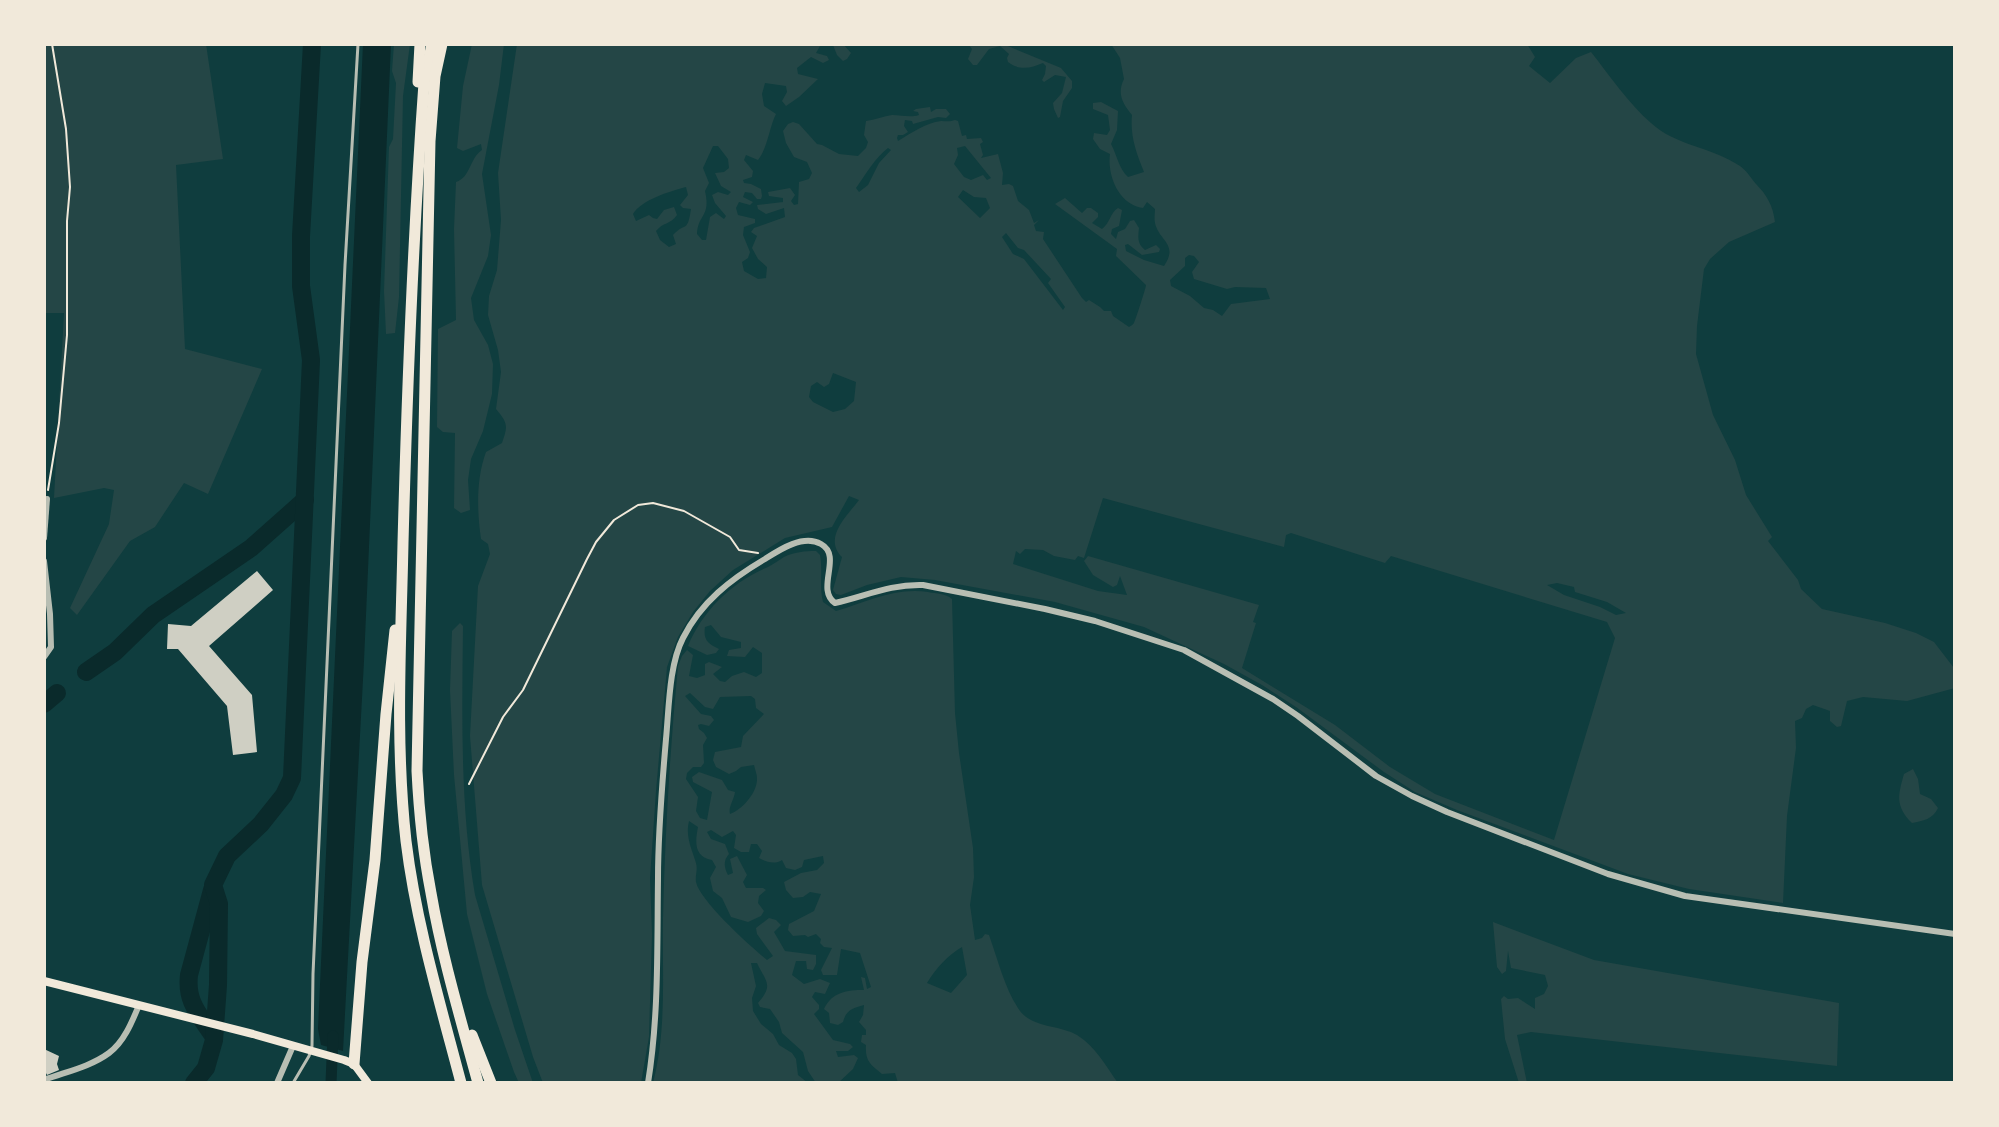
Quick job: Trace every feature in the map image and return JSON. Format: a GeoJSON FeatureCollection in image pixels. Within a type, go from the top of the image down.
{"type":"FeatureCollection","features":[{"type":"Feature","properties":{"kind":"highway"},"geometry":{"type":"LineString","coordinates":[[418,171],[420,44]]}},
{"type":"Feature","properties":{"kind":"highway"},"geometry":{"type":"LineString","coordinates":[[432,44],[424,83],[408,350],[401,775],[406,841],[416,902],[461,1083]]}},
{"type":"Feature","properties":{"kind":"highway"},"geometry":{"type":"LineString","coordinates":[[442,44],[435,76],[430,141],[417,771],[431,893],[478,1083]]}},
{"type":"Feature","properties":{"kind":"highway"},"geometry":{"type":"LineString","coordinates":[[349,1062],[375,860],[403,554]]}},
{"type":"Feature","properties":{"kind":"highway"},"geometry":{"type":"LineString","coordinates":[[452,987],[491,1083]]}},
{"type":"Feature","properties":{"kind":"main road"},"geometry":{"type":"LineString","coordinates":[[44,981],[227,1027],[349,1062],[368,1083]]}},
{"type":"Feature","properties":{"kind":"street"},"geometry":{"type":"LineString","coordinates":[[44,538],[47,499]]}},
{"type":"Feature","properties":{"kind":"street"},"geometry":{"type":"LineString","coordinates":[[648,1083],[656,1010],[658,876],[665,751],[674,665],[682,639],[698,614],[728,583],[783,548],[803,541],[823,545],[829,556],[827,592],[829,599],[835,603],[878,590],[923,585],[1095,621],[1184,650],[1273,699],[1376,776],[1412,796],[1505,836],[1608,874],[1685,896],[1955,934]]}},
{"type":"Feature","properties":{"kind":"street"},"geometry":{"type":"LineString","coordinates":[[44,561],[51,647],[44,657]]}},
{"type":"Feature","properties":{"kind":"street"},"geometry":{"type":"LineString","coordinates":[[44,1080],[110,1053],[127,1032],[139,1005]]}},
{"type":"Feature","properties":{"kind":"street"},"geometry":{"type":"LineString","coordinates":[[277,1083],[293,1046]]}},
{"type":"Feature","properties":{"kind":"lane"},"geometry":{"type":"LineString","coordinates":[[293,1083],[314,1052],[314,944],[358,44]]}},
{"type":"Feature","properties":{"kind":"path"},"geometry":{"type":"LineString","coordinates":[[47,499],[59,423],[67,335],[70,187],[66,129],[52,44]]}},
{"type":"Feature","properties":{"kind":"path"},"geometry":{"type":"LineString","coordinates":[[469,784],[503,717],[523,690],[596,542],[624,512],[638,505],[653,503],[684,511],[730,537],[739,550],[770,556]]}},
{"type":"Feature","properties":{"kind":"shaded area"},"geometry":{"type":"Polygon","coordinates":[[[44,44],[206,44],[223,159],[176,165],[185,349],[262,369],[208,494],[184,483],[155,527],[130,541],[77,615],[70,608],[109,524],[114,490],[104,488],[54,498],[64,313],[44,313],[44,44]]]}},
{"type":"Feature","properties":{"kind":"shaded area"},"geometry":{"type":"Polygon","coordinates":[[[363,44],[391,44],[364,661],[343,1051],[321,1045],[318,1029],[363,44]]]}},
{"type":"Feature","properties":{"kind":"shaded area"},"geometry":{"type":"Polygon","coordinates":[[[394,44],[410,44],[403,96],[399,297],[395,333],[386,334],[384,291],[389,147],[393,139],[396,83],[392,71],[394,44]]]}},
{"type":"Feature","properties":{"kind":"shaded area"},"geometry":{"type":"Polygon","coordinates":[[[472,44],[504,44],[482,174],[491,235],[488,256],[471,298],[474,320],[488,345],[493,364],[492,394],[483,431],[471,459],[468,480],[470,510],[461,513],[454,508],[455,433],[443,432],[437,427],[438,329],[456,320],[456,182],[465,176],[482,150],[481,144],[463,151],[457,148],[463,86],[472,44]]]}},
{"type":"Feature","properties":{"kind":"shaded area"},"geometry":{"type":"Polygon","coordinates":[[[517,44],[843,44],[851,53],[847,59],[843,61],[837,55],[833,45],[820,46],[816,53],[827,56],[829,60],[823,63],[811,57],[797,68],[798,74],[818,79],[786,106],[782,101],[787,92],[786,86],[765,83],[762,94],[764,106],[776,114],[758,160],[746,155],[744,160],[753,171],[752,177],[743,180],[761,189],[762,196],[757,199],[752,193],[745,192],[743,197],[753,202],[750,205],[739,202],[736,208],[738,215],[755,219],[755,223],[744,227],[743,235],[750,252],[742,262],[744,271],[758,279],[766,278],[767,267],[752,248],[757,236],[751,232],[754,228],[785,217],[784,208],[766,214],[757,205],[783,202],[783,198],[769,196],[768,192],[790,188],[795,195],[791,201],[794,205],[798,204],[799,182],[809,179],[812,173],[807,162],[794,157],[786,143],[783,131],[788,124],[799,124],[817,144],[839,154],[858,156],[868,142],[864,135],[866,121],[892,115],[919,115],[913,111],[916,109],[930,107],[931,112],[946,109],[950,114],[946,118],[938,117],[913,124],[905,120],[904,126],[908,132],[898,135],[898,141],[930,124],[955,120],[962,136],[966,135],[967,139],[981,138],[981,158],[998,154],[1003,173],[1002,185],[1013,186],[1018,201],[1029,210],[1034,223],[1039,220],[1034,225],[1036,231],[1044,232],[1043,239],[1082,298],[1104,311],[1111,311],[1113,316],[1129,327],[1134,323],[1146,285],[1116,256],[1117,249],[1055,204],[1065,198],[1082,213],[1091,208],[1098,213],[1092,223],[1102,229],[1118,208],[1122,210],[1119,226],[1112,229],[1111,234],[1116,239],[1118,232],[1134,220],[1139,228],[1142,248],[1145,250],[1156,245],[1160,249],[1159,252],[1142,255],[1128,244],[1125,245],[1126,251],[1164,266],[1168,259],[1169,247],[1157,229],[1155,209],[1147,202],[1143,208],[1135,206],[1121,195],[1113,180],[1110,154],[1100,149],[1093,139],[1094,133],[1107,135],[1110,130],[1108,115],[1093,109],[1093,103],[1101,102],[1118,111],[1117,130],[1111,144],[1122,170],[1128,177],[1144,172],[1134,144],[1132,115],[1122,98],[1124,79],[1120,58],[1111,44],[1527,44],[1535,57],[1529,66],[1550,83],[1576,58],[1591,52],[1651,123],[1672,137],[1718,154],[1740,166],[1771,206],[1775,222],[1729,242],[1704,269],[1696,354],[1713,415],[1735,460],[1746,495],[1772,537],[1768,541],[1798,580],[1801,589],[1822,609],[1885,623],[1934,642],[1954,668],[1955,688],[1907,701],[1863,697],[1847,701],[1841,726],[1837,727],[1830,721],[1830,711],[1813,705],[1806,709],[1802,718],[1795,721],[1796,748],[1787,816],[1783,903],[1689,889],[1628,874],[1415,792],[1262,685],[1144,627],[1055,602],[935,580],[901,577],[836,594],[833,590],[842,557],[837,550],[836,535],[859,500],[849,496],[832,527],[785,538],[733,570],[710,591],[678,637],[667,667],[650,878],[649,1037],[641,1083],[543,1083],[482,885],[470,736],[478,586],[490,554],[488,544],[481,539],[479,484],[486,452],[502,443],[506,428],[496,409],[501,372],[488,315],[489,296],[497,270],[501,220],[498,173],[517,44]],[[713,146],[703,168],[709,183],[705,191],[705,211],[697,234],[702,240],[706,240],[710,217],[716,213],[724,219],[726,216],[712,195],[718,192],[728,195],[731,192],[721,186],[715,173],[729,168],[728,159],[718,146],[713,146]],[[965,146],[957,148],[954,164],[964,177],[971,180],[983,175],[987,180],[991,178],[965,146]],[[888,148],[856,188],[859,192],[868,185],[879,163],[891,150],[888,148]],[[686,187],[649,200],[633,214],[636,221],[649,215],[657,219],[664,210],[674,207],[677,215],[656,231],[660,240],[669,247],[676,244],[673,235],[687,225],[691,209],[680,205],[688,195],[686,187]],[[963,190],[958,197],[980,218],[990,208],[986,198],[974,197],[963,190]],[[1006,233],[1002,237],[1013,254],[1024,259],[1063,310],[1065,307],[1048,283],[1051,279],[1006,233]],[[1194,256],[1185,258],[1185,266],[1170,280],[1171,286],[1222,316],[1231,304],[1270,299],[1266,288],[1227,289],[1194,279],[1192,272],[1199,262],[1194,256]],[[833,373],[829,384],[824,387],[817,382],[811,386],[809,397],[833,412],[845,409],[854,401],[856,382],[833,373]],[[1103,498],[1084,558],[1078,556],[1075,560],[1054,556],[1043,550],[1025,549],[1020,554],[1016,551],[1013,564],[1098,591],[1127,595],[1120,576],[1113,587],[1093,575],[1084,561],[1088,556],[1259,605],[1242,668],[1335,725],[1390,767],[1435,794],[1554,840],[1615,638],[1607,622],[1391,556],[1385,563],[1291,533],[1286,535],[1284,547],[1103,498]],[[1557,583],[1547,585],[1564,595],[1616,615],[1626,613],[1607,602],[1575,592],[1574,587],[1557,583]]]}},
{"type":"Feature","properties":{"kind":"shaded area"},"geometry":{"type":"Polygon","coordinates":[[[968,44],[1003,44],[1061,68],[1072,81],[1072,88],[1063,101],[1060,117],[1053,103],[1062,93],[1066,77],[1055,75],[1044,82],[1046,66],[1043,63],[1017,67],[1008,62],[1009,54],[1000,46],[989,49],[977,65],[973,65],[968,59],[972,49],[968,44]]]}},
{"type":"Feature","properties":{"kind":"shaded area"},"geometry":{"type":"Polygon","coordinates":[[[816,551],[820,555],[823,602],[836,611],[904,592],[928,592],[952,599],[955,713],[973,848],[974,877],[970,905],[975,940],[989,935],[1010,994],[1025,1017],[1077,1035],[1090,1045],[1118,1083],[898,1083],[895,1073],[882,1074],[869,1062],[866,1045],[861,1042],[862,1035],[866,1035],[859,1022],[864,1005],[850,1010],[838,1025],[830,1023],[829,1013],[824,1009],[831,999],[841,993],[864,990],[861,977],[865,978],[867,989],[871,987],[860,953],[841,949],[837,975],[823,975],[821,970],[832,948],[824,947],[816,934],[793,936],[788,930],[789,924],[814,911],[821,894],[810,892],[793,898],[784,882],[801,873],[817,870],[824,863],[823,856],[804,860],[802,867],[795,870],[786,868],[782,860],[770,862],[759,858],[762,851],[757,844],[751,844],[749,852],[734,848],[736,835],[733,831],[722,837],[711,830],[707,832],[711,839],[725,844],[729,854],[725,864],[728,875],[733,873],[730,859],[737,856],[747,875],[743,882],[746,888],[766,890],[759,896],[758,903],[764,911],[761,916],[748,922],[731,917],[722,898],[713,891],[710,878],[716,867],[712,860],[699,852],[696,843],[698,827],[689,821],[688,837],[697,866],[696,882],[706,900],[767,960],[773,956],[756,928],[769,918],[781,925],[774,932],[785,951],[816,955],[813,970],[807,969],[806,961],[796,961],[792,975],[804,984],[820,979],[830,983],[825,994],[815,992],[812,997],[819,1005],[814,1014],[833,1040],[853,1047],[848,1051],[836,1051],[838,1057],[854,1055],[858,1058],[853,1069],[838,1083],[816,1083],[808,1071],[803,1052],[782,1033],[770,1009],[760,1007],[758,1003],[766,992],[767,983],[757,963],[751,963],[756,986],[752,998],[753,1011],[779,1045],[792,1053],[798,1075],[808,1083],[653,1083],[662,1022],[665,855],[678,666],[687,650],[693,655],[689,676],[697,678],[705,675],[705,664],[709,662],[722,667],[713,674],[720,681],[725,682],[744,672],[756,677],[762,673],[762,653],[753,647],[745,657],[727,656],[729,650],[741,648],[741,642],[721,637],[711,625],[705,627],[705,635],[709,643],[719,649],[716,653],[707,655],[688,646],[710,609],[743,580],[784,557],[816,551]],[[690,693],[685,696],[701,714],[714,720],[709,726],[698,725],[707,738],[703,745],[704,763],[701,767],[693,767],[686,779],[698,797],[696,811],[700,818],[707,820],[712,792],[693,782],[692,777],[699,772],[722,780],[728,790],[735,792],[730,814],[739,809],[755,789],[757,778],[754,765],[741,767],[729,774],[716,767],[713,760],[715,752],[741,747],[743,736],[764,714],[756,708],[755,699],[751,696],[720,697],[713,709],[705,707],[690,693]],[[962,947],[943,962],[927,983],[951,993],[967,975],[962,947]]]}},
{"type":"Feature","properties":{"kind":"shaded area"},"geometry":{"type":"Polygon","coordinates":[[[460,623],[463,626],[464,795],[475,895],[533,1083],[519,1083],[514,1072],[487,994],[467,914],[454,775],[450,690],[452,631],[460,623]]]}},
{"type":"Feature","properties":{"kind":"shaded area"},"geometry":{"type":"Polygon","coordinates":[[[1913,769],[1920,794],[1931,799],[1938,808],[1930,817],[1912,823],[1900,806],[1899,794],[1904,774],[1913,769]]]}},
{"type":"Feature","properties":{"kind":"shaded area"},"geometry":{"type":"Polygon","coordinates":[[[1493,922],[1594,960],[1839,1003],[1837,1066],[1531,1032],[1517,1035],[1527,1083],[1519,1083],[1505,1039],[1501,999],[1504,996],[1508,999],[1518,998],[1535,1009],[1535,998],[1544,994],[1548,986],[1545,975],[1511,968],[1508,951],[1506,971],[1502,974],[1497,967],[1493,922]]]}},
{"type":"Feature","properties":{"kind":"building"},"geometry":{"type":"Polygon","coordinates":[[[257,571],[273,590],[209,646],[252,695],[257,752],[233,755],[227,706],[178,649],[167,649],[168,624],[191,626],[257,571]]]}},
{"type":"Feature","properties":{"kind":"building"},"geometry":{"type":"Polygon","coordinates":[[[44,1049],[59,1056],[59,1070],[47,1075],[44,1069],[44,1049]]]}},
{"type":"Feature","properties":{"kind":"waterway"},"geometry":{"type":"LineString","coordinates":[[194,1083],[206,1068],[214,1040],[219,904],[213,885],[227,856],[261,824],[284,795],[292,778],[311,360],[301,286],[301,236],[312,44]]}},
{"type":"Feature","properties":{"kind":"waterway"},"geometry":{"type":"LineString","coordinates":[[86,672],[115,652],[153,615],[251,548],[305,500]]}},
{"type":"Feature","properties":{"kind":"waterway"},"geometry":{"type":"LineString","coordinates":[[44,704],[57,693]]}},
{"type":"Feature","properties":{"kind":"waterway"},"geometry":{"type":"LineString","coordinates":[[212,890],[189,975],[189,992],[194,1006],[212,1034]]}},
{"type":"Feature","properties":{"kind":"waterway"},"geometry":{"type":"LineString","coordinates":[[331,1083],[333,1036]]}}]}
